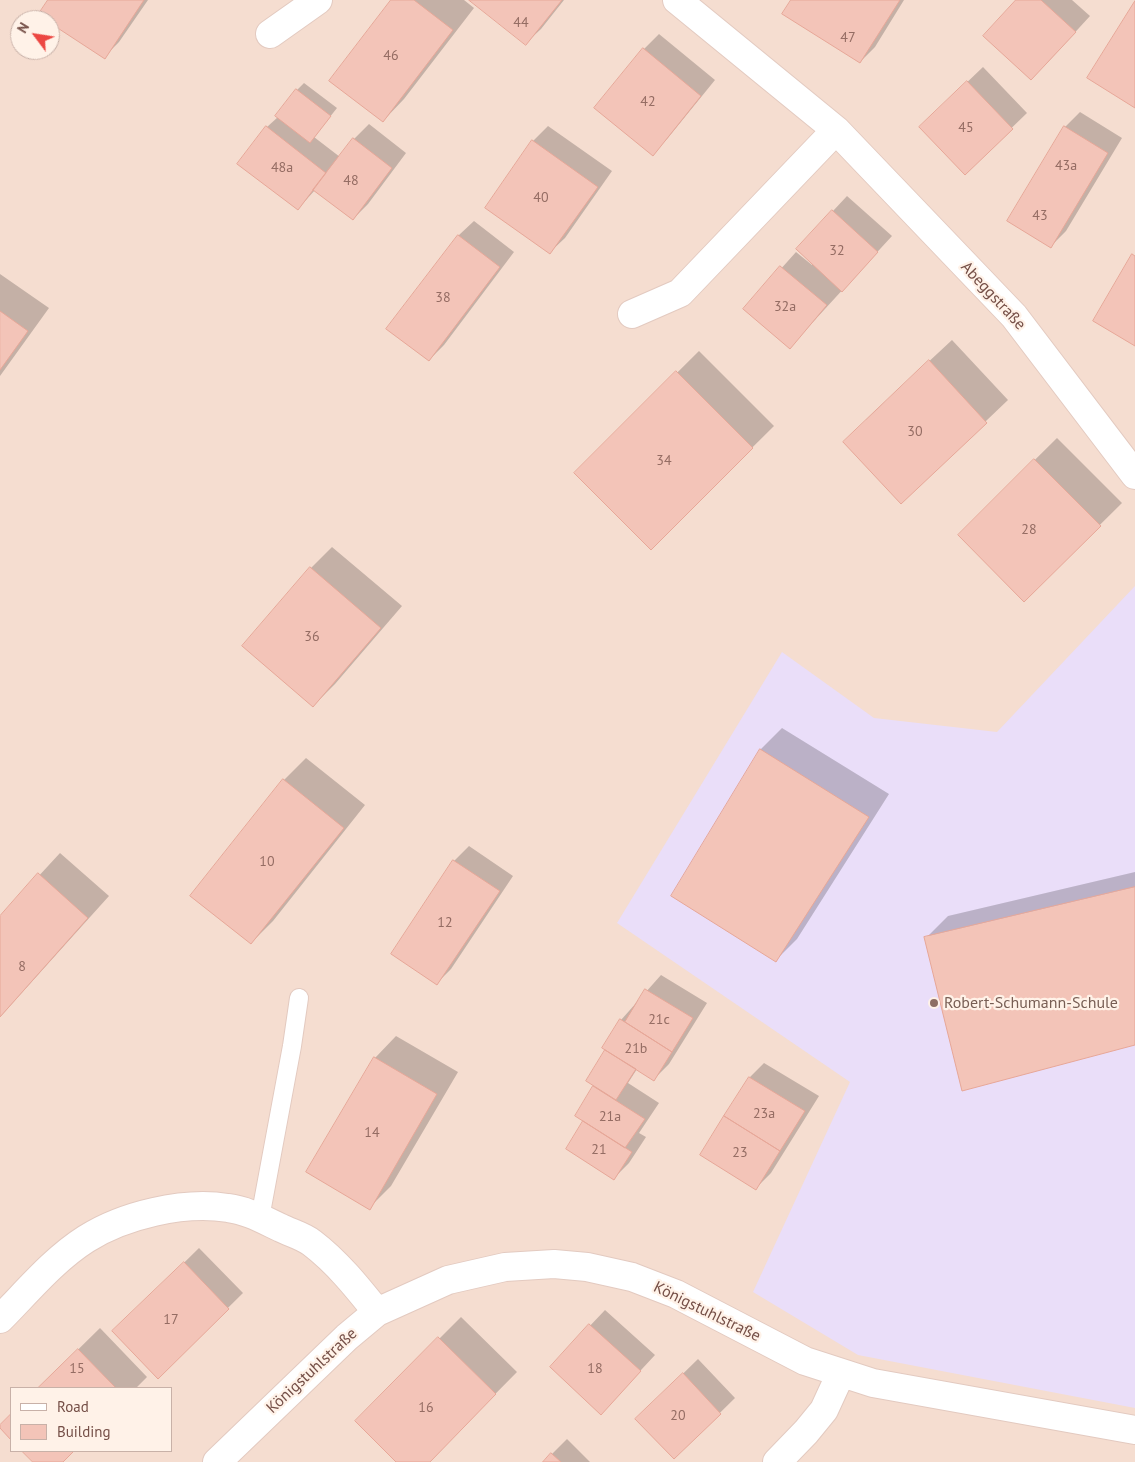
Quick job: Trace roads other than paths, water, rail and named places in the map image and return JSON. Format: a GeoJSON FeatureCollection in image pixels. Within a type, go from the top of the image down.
{"type":"FeatureCollection","features":[{"type":"Feature","properties":{"kind":"street"},"geometry":{"type":"LineString","coordinates":[[270,34],[318,0]]}},
{"type":"Feature","properties":{"kind":"street","name":"Abeggstraße"},"geometry":{"type":"LineString","coordinates":[[676,0],[836,130],[1014,316],[1135,475]]}},
{"type":"Feature","properties":{"kind":"street"},"geometry":{"type":"LineString","coordinates":[[632,314],[680,293],[836,130]]}},
{"type":"Feature","properties":{"kind":"street"},"geometry":{"type":"LineString","coordinates":[[0,1319],[53,1264],[86,1239],[117,1224],[170,1208],[203,1206],[230,1208],[260,1218],[310,1242],[331,1258],[377,1312]]}},
{"type":"Feature","properties":{"kind":"street","name":"Königstuhlstraße"},"geometry":{"type":"LineString","coordinates":[[217,1462],[346,1337],[377,1312],[448,1280],[505,1268],[554,1264],[587,1267],[632,1278],[676,1294],[805,1361],[841,1373],[873,1382],[1135,1430]]}},
{"type":"Feature","properties":{"kind":"street"},"geometry":{"type":"LineString","coordinates":[[777,1462],[824,1410],[841,1373]]}},
{"type":"Feature","properties":{"kind":"lane"},"geometry":{"type":"LineString","coordinates":[[260,1218],[299,998]]}},
{"type":"Feature","properties":{"kind":"place","name":"Robert-Schumann-Schule"},"geometry":{"type":"Point","coordinates":[934,1003]}}]}
